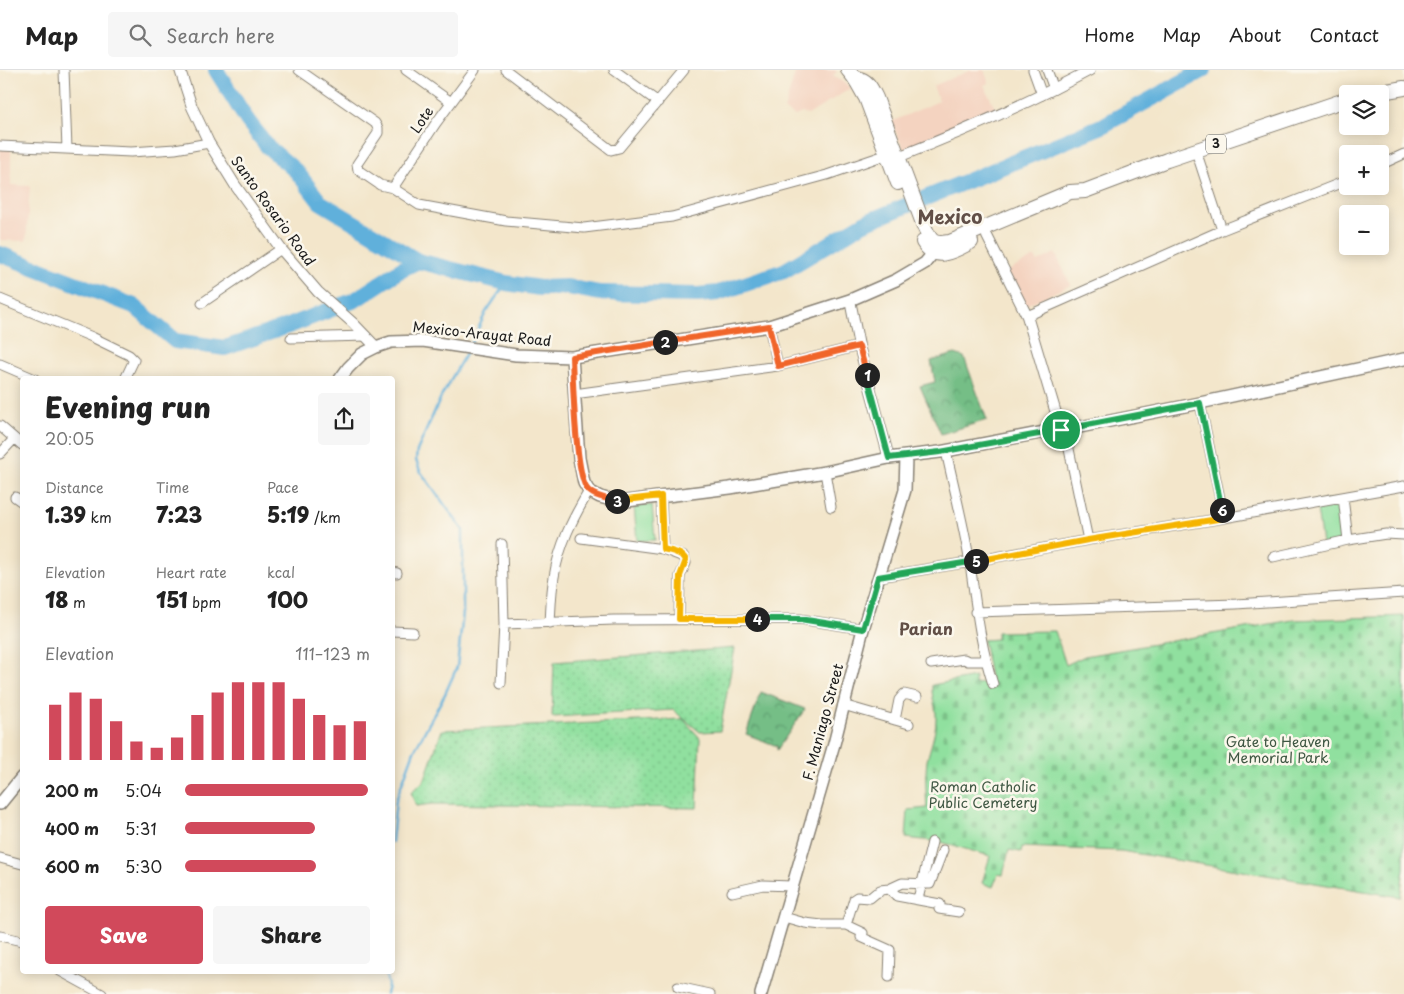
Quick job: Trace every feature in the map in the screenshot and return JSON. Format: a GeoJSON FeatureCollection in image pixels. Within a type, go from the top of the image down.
{"type":"FeatureCollection","features":[{"type":"Feature","properties":{"kind":"highway"},"geometry":{"type":"LineString","coordinates":[[853,73],[906,189],[920,226],[923,244],[929,250],[938,248]]}},
{"type":"Feature","properties":{"kind":"highway"},"geometry":{"type":"LineString","coordinates":[[1389,91],[1404,88]]}},
{"type":"Feature","properties":{"kind":"highway","name":"3"},"geometry":{"type":"LineString","coordinates":[[1085,191],[1074,199],[950,252],[943,254],[938,248],[1070,192],[1085,191],[1339,102]]}},
{"type":"Feature","properties":{"kind":"main road","name":"Mexico-Arayat Road"},"geometry":{"type":"LineString","coordinates":[[342,376],[362,354],[391,342],[423,341],[524,356],[572,357],[769,326],[850,300],[896,280],[925,263],[938,248]]}},
{"type":"Feature","properties":{"kind":"main road"},"geometry":{"type":"LineString","coordinates":[[572,357],[581,473],[584,483],[588,491],[600,497],[619,502],[730,488],[825,472],[889,458],[946,451],[1063,430],[1404,359]]}},
{"type":"Feature","properties":{"kind":"main road","name":"F. Maniago Street"},"geometry":{"type":"LineString","coordinates":[[762,994],[834,744],[863,629],[905,490],[906,456]]}},
{"type":"Feature","properties":{"kind":"main road"},"geometry":{"type":"LineString","coordinates":[[0,804],[20,779]]}},
{"type":"Feature","properties":{"kind":"street"},"geometry":{"type":"LineString","coordinates":[[64,70],[67,149]]}},
{"type":"Feature","properties":{"kind":"street","name":"Santo Rosario Road"},"geometry":{"type":"LineString","coordinates":[[180,70],[192,107],[209,143],[234,185],[281,249],[318,292],[353,323],[376,347]]}},
{"type":"Feature","properties":{"kind":"street"},"geometry":{"type":"LineString","coordinates":[[298,70],[375,123],[378,132],[357,164],[358,170],[380,185],[393,188],[419,205],[432,208],[506,221],[584,228],[672,217],[892,156],[946,138],[1042,96],[1090,70]]}},
{"type":"Feature","properties":{"kind":"street"},"geometry":{"type":"LineString","coordinates":[[406,70],[451,102]]}},
{"type":"Feature","properties":{"kind":"street","name":"Lote"},"geometry":{"type":"LineString","coordinates":[[393,188],[475,70]]}},
{"type":"Feature","properties":{"kind":"street"},"geometry":{"type":"LineString","coordinates":[[506,70],[611,150],[619,148],[684,70]]}},
{"type":"Feature","properties":{"kind":"street"},"geometry":{"type":"LineString","coordinates":[[614,70],[658,102]]}},
{"type":"Feature","properties":{"kind":"street"},"geometry":{"type":"LineString","coordinates":[[1033,70],[1042,96]]}},
{"type":"Feature","properties":{"kind":"street"},"geometry":{"type":"LineString","coordinates":[[1047,70],[1054,90]]}},
{"type":"Feature","properties":{"kind":"street"},"geometry":{"type":"LineString","coordinates":[[0,146],[131,152],[175,149],[209,143]]}},
{"type":"Feature","properties":{"kind":"street"},"geometry":{"type":"LineString","coordinates":[[1196,151],[1222,230]]}},
{"type":"Feature","properties":{"kind":"street"},"geometry":{"type":"LineString","coordinates":[[1389,161],[1404,154]]}},
{"type":"Feature","properties":{"kind":"street"},"geometry":{"type":"LineString","coordinates":[[1027,316],[1222,230],[1339,184]]}},
{"type":"Feature","properties":{"kind":"street"},"geometry":{"type":"LineString","coordinates":[[986,236],[1027,316],[1063,430],[1088,540]]}},
{"type":"Feature","properties":{"kind":"street"},"geometry":{"type":"LineString","coordinates":[[202,303],[281,249]]}},
{"type":"Feature","properties":{"kind":"street"},"geometry":{"type":"LineString","coordinates":[[0,299],[92,337],[129,355],[134,360],[126,376]]}},
{"type":"Feature","properties":{"kind":"street"},"geometry":{"type":"LineString","coordinates":[[850,300],[859,346],[889,458]]}},
{"type":"Feature","properties":{"kind":"street"},"geometry":{"type":"LineString","coordinates":[[769,326],[778,366]]}},
{"type":"Feature","properties":{"kind":"street"},"geometry":{"type":"LineString","coordinates":[[291,338],[366,336]]}},
{"type":"Feature","properties":{"kind":"street"},"geometry":{"type":"LineString","coordinates":[[574,394],[778,366],[859,346]]}},
{"type":"Feature","properties":{"kind":"street"},"geometry":{"type":"LineString","coordinates":[[0,364],[28,376]]}},
{"type":"Feature","properties":{"kind":"street"},"geometry":{"type":"LineString","coordinates":[[1200,403],[1224,518]]}},
{"type":"Feature","properties":{"kind":"street"},"geometry":{"type":"LineString","coordinates":[[0,426],[20,444]]}},
{"type":"Feature","properties":{"kind":"street"},"geometry":{"type":"LineString","coordinates":[[0,454],[14,440]]}},
{"type":"Feature","properties":{"kind":"street"},"geometry":{"type":"LineString","coordinates":[[946,451],[970,562],[975,612],[985,661],[992,684]]}},
{"type":"Feature","properties":{"kind":"street"},"geometry":{"type":"LineString","coordinates":[[825,472],[830,507]]}},
{"type":"Feature","properties":{"kind":"street"},"geometry":{"type":"LineString","coordinates":[[878,577],[1404,486]]}},
{"type":"Feature","properties":{"kind":"street"},"geometry":{"type":"LineString","coordinates":[[550,624],[554,577],[561,547],[568,528],[588,491]]}},
{"type":"Feature","properties":{"kind":"street"},"geometry":{"type":"LineString","coordinates":[[661,496],[663,549]]}},
{"type":"Feature","properties":{"kind":"street"},"geometry":{"type":"LineString","coordinates":[[1344,497],[1348,540]]}},
{"type":"Feature","properties":{"kind":"street"},"geometry":{"type":"LineString","coordinates":[[1273,557],[1348,540],[1386,534],[1404,535]]}},
{"type":"Feature","properties":{"kind":"street"},"geometry":{"type":"LineString","coordinates":[[581,538],[663,549],[676,552],[684,557],[686,560],[680,576],[679,619]]}},
{"type":"Feature","properties":{"kind":"street"},"geometry":{"type":"LineString","coordinates":[[501,683],[504,624],[502,544]]}},
{"type":"Feature","properties":{"kind":"street"},"geometry":{"type":"LineString","coordinates":[[975,612],[1236,604],[1404,593]]}},
{"type":"Feature","properties":{"kind":"street"},"geometry":{"type":"LineString","coordinates":[[504,624],[679,619],[800,619],[863,629]]}},
{"type":"Feature","properties":{"kind":"street"},"geometry":{"type":"LineString","coordinates":[[395,631],[413,632]]}},
{"type":"Feature","properties":{"kind":"street"},"geometry":{"type":"LineString","coordinates":[[930,664],[964,659],[968,661],[985,661]]}},
{"type":"Feature","properties":{"kind":"street"},"geometry":{"type":"LineString","coordinates":[[896,720],[901,697],[904,694],[917,697]]}},
{"type":"Feature","properties":{"kind":"street"},"geometry":{"type":"LineString","coordinates":[[843,705],[909,724]]}},
{"type":"Feature","properties":{"kind":"street"},"geometry":{"type":"LineString","coordinates":[[918,899],[932,842]]}},
{"type":"Feature","properties":{"kind":"street"},"geometry":{"type":"LineString","coordinates":[[846,926],[854,899],[857,897],[870,898],[880,890],[889,889],[902,883],[930,884],[942,850]]}},
{"type":"Feature","properties":{"kind":"street"},"geometry":{"type":"LineString","coordinates":[[0,858],[20,863]]}},
{"type":"Feature","properties":{"kind":"street"},"geometry":{"type":"LineString","coordinates":[[732,892],[763,885],[792,886]]}},
{"type":"Feature","properties":{"kind":"street"},"geometry":{"type":"LineString","coordinates":[[889,889],[897,896],[940,904],[939,909],[959,912]]}},
{"type":"Feature","properties":{"kind":"street"},"geometry":{"type":"LineString","coordinates":[[784,917],[805,923],[846,926],[862,933],[861,937],[890,950],[889,976]]}},
{"type":"Feature","properties":{"kind":"street"},"geometry":{"type":"LineString","coordinates":[[0,936],[20,941]]}},
{"type":"Feature","properties":{"kind":"street"},"geometry":{"type":"LineString","coordinates":[[65,974],[102,994]]}},
{"type":"Feature","properties":{"kind":"street"},"geometry":{"type":"LineString","coordinates":[[678,987],[710,994]]}},
{"type":"Feature","properties":{"kind":"shaded area"},"geometry":{"type":"Polygon","coordinates":[[[796,70],[835,70],[837,72],[833,75],[851,88],[808,115],[802,113],[795,116],[784,110],[796,70]]]}},
{"type":"Feature","properties":{"kind":"shaded area"},"geometry":{"type":"Polygon","coordinates":[[[971,70],[984,70],[989,83],[984,85],[996,110],[904,150],[891,122],[939,101],[933,86],[971,70]]]}},
{"type":"Feature","properties":{"kind":"shaded area"},"geometry":{"type":"Polygon","coordinates":[[[0,148],[11,148],[11,185],[30,186],[26,241],[0,240],[0,148]]]}},
{"type":"Feature","properties":{"kind":"shaded area"},"geometry":{"type":"Polygon","coordinates":[[[1055,253],[1071,285],[1023,306],[1006,272],[1035,257],[1038,262],[1055,253]]]}},
{"type":"Feature","properties":{"kind":"green space"},"geometry":{"type":"Polygon","coordinates":[[[955,354],[964,357],[987,420],[941,434],[920,386],[935,382],[931,361],[955,354]]]}},
{"type":"Feature","properties":{"kind":"green space"},"geometry":{"type":"Polygon","coordinates":[[[1337,499],[1344,541],[1322,544],[1316,502],[1337,499]]]}},
{"type":"Feature","properties":{"kind":"green space"},"geometry":{"type":"Polygon","coordinates":[[[652,505],[655,540],[637,541],[634,506],[652,505]]]}},
{"type":"Feature","properties":{"kind":"green space","name":"Gate to Heaven Memorial Park"},"geometry":{"type":"Polygon","coordinates":[[[1404,616],[1404,868],[1400,897],[1121,851],[1022,847],[1021,852],[1009,850],[1003,875],[998,874],[993,887],[982,883],[990,856],[941,842],[906,838],[908,810],[927,808],[926,767],[936,719],[932,685],[975,677],[975,684],[991,682],[983,640],[997,639],[997,632],[1055,631],[1066,665],[1085,656],[1293,620],[1404,616]]]}},
{"type":"Feature","properties":{"kind":"green space"},"geometry":{"type":"Polygon","coordinates":[[[735,648],[720,731],[700,732],[673,710],[552,717],[554,662],[735,648]]]}},
{"type":"Feature","properties":{"kind":"green space"},"geometry":{"type":"Polygon","coordinates":[[[761,692],[805,709],[777,750],[777,746],[746,734],[761,692]]]}},
{"type":"Feature","properties":{"kind":"green space"},"geometry":{"type":"Polygon","coordinates":[[[683,719],[700,738],[697,808],[432,804],[416,806],[411,792],[424,781],[442,730],[683,719]]]}},
{"type":"Feature","properties":{"kind":"waterway"},"geometry":{"type":"LineString","coordinates":[[216,70],[247,120],[268,147],[297,172],[320,202],[418,261],[506,283],[540,288],[567,287],[600,293],[698,295],[718,293],[784,271],[864,223],[1102,126],[1204,70]]}},
{"type":"Feature","properties":{"kind":"waterway"},"geometry":{"type":"LineString","coordinates":[[0,254],[134,306],[175,341],[225,348],[355,300],[402,269],[418,261]]}},
{"type":"Feature","properties":{"kind":"waterway"},"geometry":{"type":"LineString","coordinates":[[471,344],[486,312],[506,283]]}},
{"type":"Feature","properties":{"kind":"waterway"},"geometry":{"type":"LineString","coordinates":[[395,810],[396,800],[414,751],[445,694],[457,667],[463,613],[463,530],[420,471],[416,460],[417,451],[441,397],[467,351]]}},
{"type":"Feature","properties":{"kind":"waterway"},"geometry":{"type":"LineString","coordinates":[[386,974],[388,986],[386,994]]}},
{"type":"Feature","properties":{"kind":"district","name":"Mexico"},"geometry":{"type":"Point","coordinates":[950,217]}},
{"type":"Feature","properties":{"kind":"district","name":"Parian"},"geometry":{"type":"Point","coordinates":[926,629]}},
{"type":"Feature","properties":{"kind":"route"},"geometry":{"type":"LineString","coordinates":[[769,326],[778,366],[859,346],[889,458],[940,452],[1041,432],[1061,430],[1200,403],[1224,518],[1203,520],[878,577],[863,629],[800,619],[679,619],[680,576],[686,560],[676,552],[663,549],[661,496],[619,502],[600,497],[588,491],[584,483],[579,458],[572,357],[769,326]]}},
{"type":"Feature","properties":{"kind":"park label","name":"Roman Catholic Public Cemetery"},"geometry":{"type":"Point","coordinates":[983,796]}}]}
